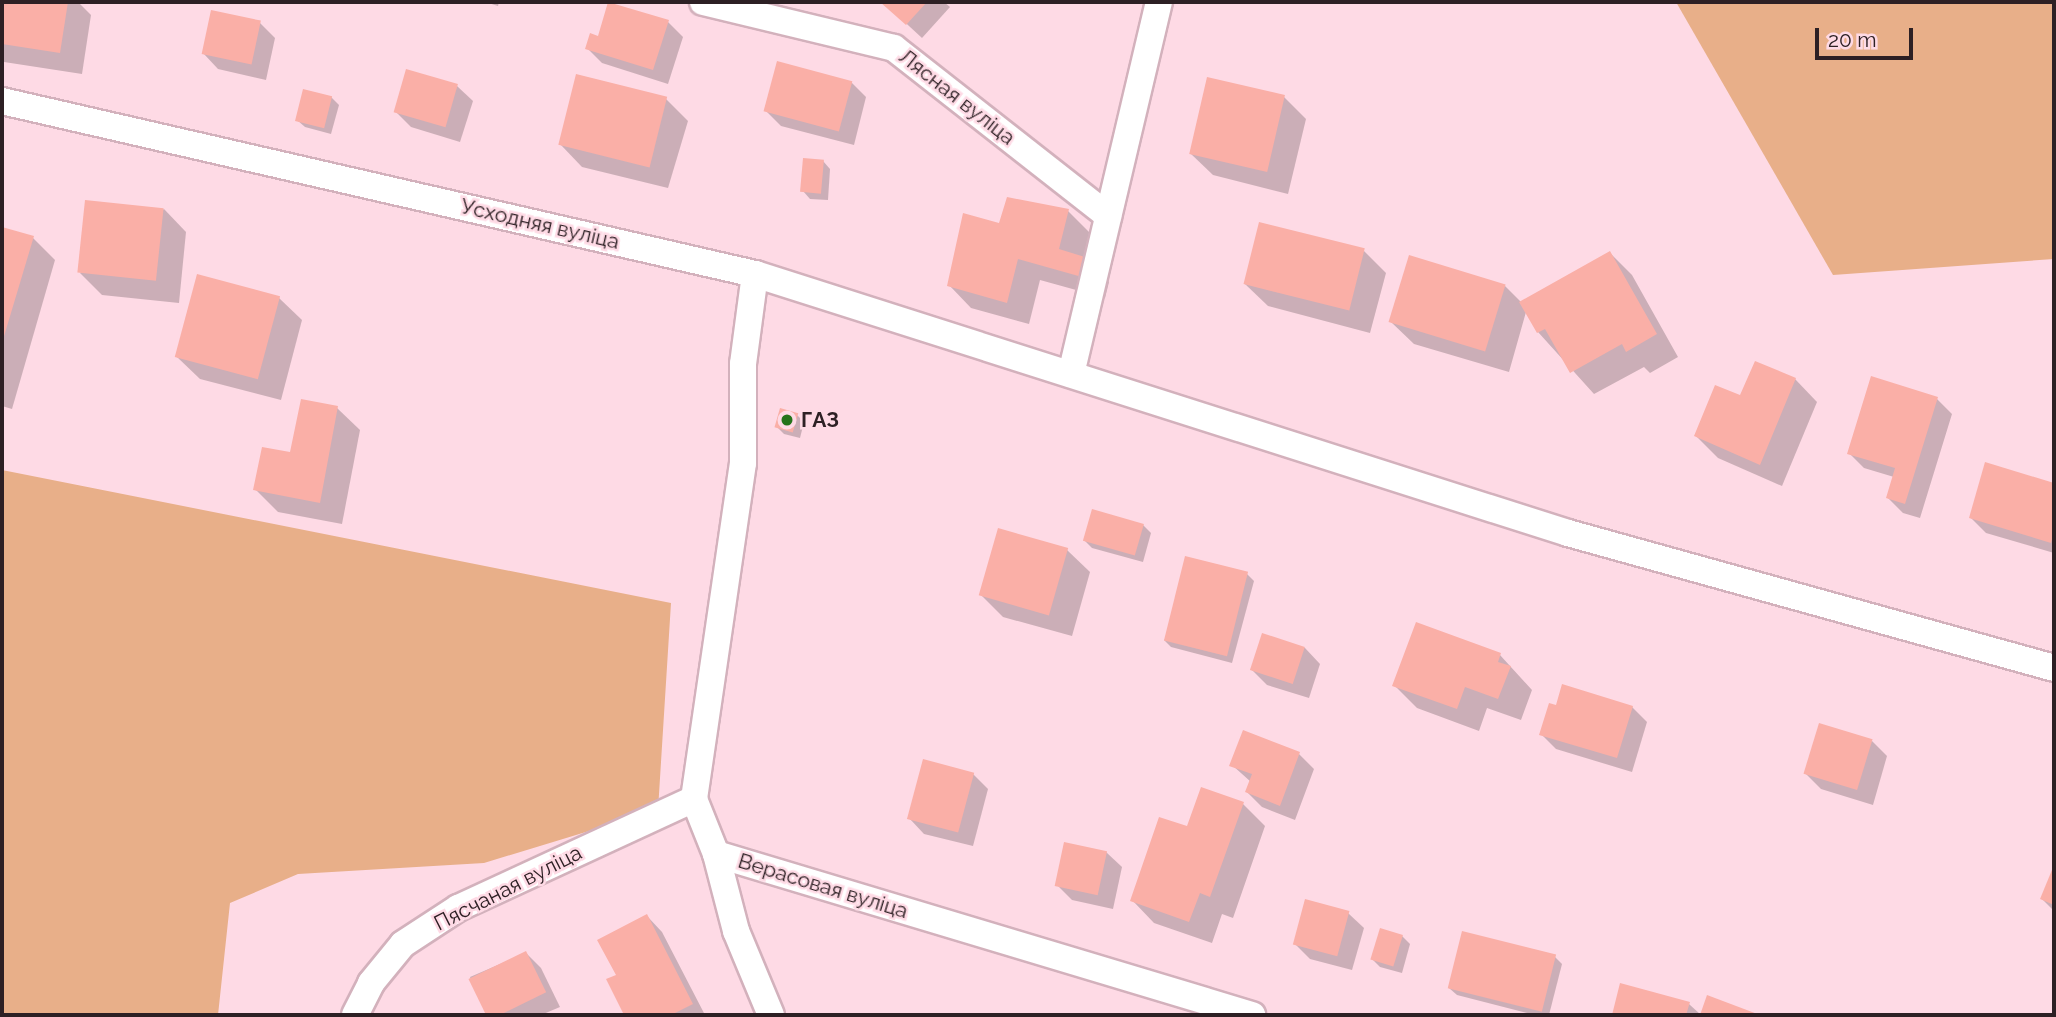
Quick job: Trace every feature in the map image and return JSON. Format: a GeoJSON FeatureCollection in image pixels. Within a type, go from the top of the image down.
{"type":"FeatureCollection","features":[{"type":"Feature","properties":{"kind":"street","name":"Лясная вуліца"},"geometry":{"type":"LineString","coordinates":[[703,2],[894,48],[1108,216]]}},
{"type":"Feature","properties":{"kind":"street"},"geometry":{"type":"LineString","coordinates":[[1071,374],[1160,2]]}},
{"type":"Feature","properties":{"kind":"street","name":"Усходняя вуліца"},"geometry":{"type":"LineString","coordinates":[[2,101],[755,274],[1568,533],[2054,667]]}},
{"type":"Feature","properties":{"kind":"street"},"geometry":{"type":"LineString","coordinates":[[694,799],[743,463],[743,364],[755,274]]}},
{"type":"Feature","properties":{"kind":"street","name":"Верасовая вуліца"},"geometry":{"type":"LineString","coordinates":[[694,799],[716,854],[1252,1015]]}},
{"type":"Feature","properties":{"kind":"street","name":"Пясчаная вуліца"},"geometry":{"type":"LineString","coordinates":[[355,1015],[371,983],[403,944],[458,908],[694,799]]}},
{"type":"Feature","properties":{"kind":"street"},"geometry":{"type":"LineString","coordinates":[[716,854],[736,931],[771,1015]]}},
{"type":"Feature","properties":{"kind":"shaded area"},"geometry":{"type":"Polygon","coordinates":[[[1676,2],[2054,2],[2054,259],[1833,275],[1676,2]]]}},
{"type":"Feature","properties":{"kind":"shaded area"},"geometry":{"type":"Polygon","coordinates":[[[2,470],[671,603],[658,810],[484,863],[298,874],[230,903],[218,1015],[2,1015],[2,470]]]}},
{"type":"Feature","properties":{"kind":"building"},"geometry":{"type":"Polygon","coordinates":[[[2,2],[68,2],[60,53],[2,44],[2,2]]]}},
{"type":"Feature","properties":{"kind":"building"},"geometry":{"type":"Polygon","coordinates":[[[608,2],[669,20],[653,70],[585,49],[590,33],[598,36],[608,2]]]}},
{"type":"Feature","properties":{"kind":"building"},"geometry":{"type":"Polygon","coordinates":[[[880,2],[927,2],[906,25],[880,2]]]}},
{"type":"Feature","properties":{"kind":"building"},"geometry":{"type":"Polygon","coordinates":[[[211,10],[261,21],[252,65],[202,54],[211,10]]]}},
{"type":"Feature","properties":{"kind":"building"},"geometry":{"type":"Polygon","coordinates":[[[777,61],[852,81],[839,131],[764,111],[777,61]]]}},
{"type":"Feature","properties":{"kind":"building"},"geometry":{"type":"Polygon","coordinates":[[[406,69],[458,84],[446,127],[394,112],[406,69]]]}},
{"type":"Feature","properties":{"kind":"building"},"geometry":{"type":"Polygon","coordinates":[[[576,74],[667,97],[650,168],[558,145],[576,74]]]}},
{"type":"Feature","properties":{"kind":"building"},"geometry":{"type":"Polygon","coordinates":[[[1207,77],[1285,95],[1267,172],[1189,154],[1207,77]]]}},
{"type":"Feature","properties":{"kind":"building"},"geometry":{"type":"Polygon","coordinates":[[[303,89],[332,96],[324,128],[295,121],[303,89]]]}},
{"type":"Feature","properties":{"kind":"building"},"geometry":{"type":"Polygon","coordinates":[[[803,158],[824,160],[821,194],[800,192],[803,158]]]}},
{"type":"Feature","properties":{"kind":"building"},"geometry":{"type":"Polygon","coordinates":[[[1007,197],[1069,209],[1059,249],[1088,258],[1082,277],[1018,259],[1007,303],[947,286],[963,213],[999,223],[1007,197]]]}},
{"type":"Feature","properties":{"kind":"building"},"geometry":{"type":"Polygon","coordinates":[[[85,200],[164,208],[156,281],[77,273],[85,200]]]}},
{"type":"Feature","properties":{"kind":"building"},"geometry":{"type":"Polygon","coordinates":[[[1259,222],[1365,248],[1349,310],[1244,284],[1259,222]]]}},
{"type":"Feature","properties":{"kind":"building"},"geometry":{"type":"Polygon","coordinates":[[[2,227],[34,236],[2,343],[2,227]]]}},
{"type":"Feature","properties":{"kind":"building"},"geometry":{"type":"Polygon","coordinates":[[[1610,251],[1657,334],[1626,352],[1622,344],[1570,373],[1545,329],[1537,333],[1519,302],[1610,251]]]}},
{"type":"Feature","properties":{"kind":"building"},"geometry":{"type":"Polygon","coordinates":[[[1409,255],[1506,285],[1485,351],[1389,322],[1409,255]]]}},
{"type":"Feature","properties":{"kind":"building"},"geometry":{"type":"Polygon","coordinates":[[[197,274],[280,296],[258,379],[175,357],[197,274]]]}},
{"type":"Feature","properties":{"kind":"building"},"geometry":{"type":"Polygon","coordinates":[[[1755,361],[1796,378],[1760,465],[1694,436],[1715,385],[1740,395],[1755,361]]]}},
{"type":"Feature","properties":{"kind":"building"},"geometry":{"type":"Polygon","coordinates":[[[1871,376],[1938,397],[1905,504],[1886,498],[1895,468],[1847,454],[1871,376]]]}},
{"type":"Feature","properties":{"kind":"building"},"geometry":{"type":"Polygon","coordinates":[[[301,399],[338,406],[320,503],[253,490],[262,447],[290,452],[301,399]]]}},
{"type":"Feature","properties":{"kind":"building","name":"ГАЗ"},"geometry":{"type":"Polygon","coordinates":[[[780,408],[798,413],[793,432],[774,427],[780,408]]]}},
{"type":"Feature","properties":{"kind":"building"},"geometry":{"type":"Polygon","coordinates":[[[1985,462],[2054,483],[2054,532],[2051,543],[1969,518],[1985,462]]]}},
{"type":"Feature","properties":{"kind":"building"},"geometry":{"type":"Polygon","coordinates":[[[1092,509],[1144,524],[1135,556],[1083,541],[1092,509]]]}},
{"type":"Feature","properties":{"kind":"building"},"geometry":{"type":"Polygon","coordinates":[[[998,528],[1068,548],[1049,615],[979,595],[998,528]]]}},
{"type":"Feature","properties":{"kind":"building"},"geometry":{"type":"Polygon","coordinates":[[[1185,556],[1248,572],[1227,656],[1164,640],[1185,556]]]}},
{"type":"Feature","properties":{"kind":"building"},"geometry":{"type":"Polygon","coordinates":[[[1416,622],[1501,653],[1498,662],[1511,666],[1498,699],[1465,687],[1457,709],[1392,686],[1416,622]]]}},
{"type":"Feature","properties":{"kind":"building"},"geometry":{"type":"Polygon","coordinates":[[[1262,633],[1305,647],[1293,684],[1250,670],[1262,633]]]}},
{"type":"Feature","properties":{"kind":"building"},"geometry":{"type":"Polygon","coordinates":[[[1562,684],[1633,706],[1617,758],[1539,735],[1549,703],[1556,705],[1562,684]]]}},
{"type":"Feature","properties":{"kind":"building"},"geometry":{"type":"Polygon","coordinates":[[[1819,723],[1873,739],[1857,790],[1804,774],[1819,723]]]}},
{"type":"Feature","properties":{"kind":"building"},"geometry":{"type":"Polygon","coordinates":[[[1243,730],[1300,752],[1280,806],[1245,792],[1252,774],[1229,766],[1243,730]]]}},
{"type":"Feature","properties":{"kind":"building"},"geometry":{"type":"Polygon","coordinates":[[[923,759],[974,773],[958,833],[907,819],[923,759]]]}},
{"type":"Feature","properties":{"kind":"building"},"geometry":{"type":"Polygon","coordinates":[[[1201,787],[1244,802],[1210,897],[1200,893],[1189,922],[1130,901],[1159,817],[1187,826],[1201,787]]]}},
{"type":"Feature","properties":{"kind":"building"},"geometry":{"type":"Polygon","coordinates":[[[1064,842],[1107,851],[1098,895],[1055,886],[1064,842]]]}},
{"type":"Feature","properties":{"kind":"building"},"geometry":{"type":"Polygon","coordinates":[[[2054,865],[2054,905],[2040,899],[2054,865]]]}},
{"type":"Feature","properties":{"kind":"building"},"geometry":{"type":"Polygon","coordinates":[[[1305,899],[1349,911],[1337,956],[1293,944],[1305,899]]]}},
{"type":"Feature","properties":{"kind":"building"},"geometry":{"type":"Polygon","coordinates":[[[647,914],[693,1004],[671,1015],[624,1015],[606,979],[616,975],[597,940],[647,914]]]}},
{"type":"Feature","properties":{"kind":"building"},"geometry":{"type":"Polygon","coordinates":[[[1380,928],[1403,935],[1393,967],[1370,960],[1380,928]]]}},
{"type":"Feature","properties":{"kind":"building"},"geometry":{"type":"Polygon","coordinates":[[[1462,931],[1556,954],[1542,1012],[1448,988],[1462,931]]]}},
{"type":"Feature","properties":{"kind":"building"},"geometry":{"type":"Polygon","coordinates":[[[526,951],[546,992],[500,1015],[486,1015],[468,979],[526,951]]]}},
{"type":"Feature","properties":{"kind":"building"},"geometry":{"type":"Polygon","coordinates":[[[1620,983],[1690,1002],[1686,1015],[1612,1015],[1620,983]]]}},
{"type":"Feature","properties":{"kind":"building"},"geometry":{"type":"Polygon","coordinates":[[[1707,995],[1760,1015],[1700,1015],[1707,995]]]}},
{"type":"Feature","properties":{"kind":"place","name":"ГАЗ"},"geometry":{"type":"Point","coordinates":[787,420]}}]}
